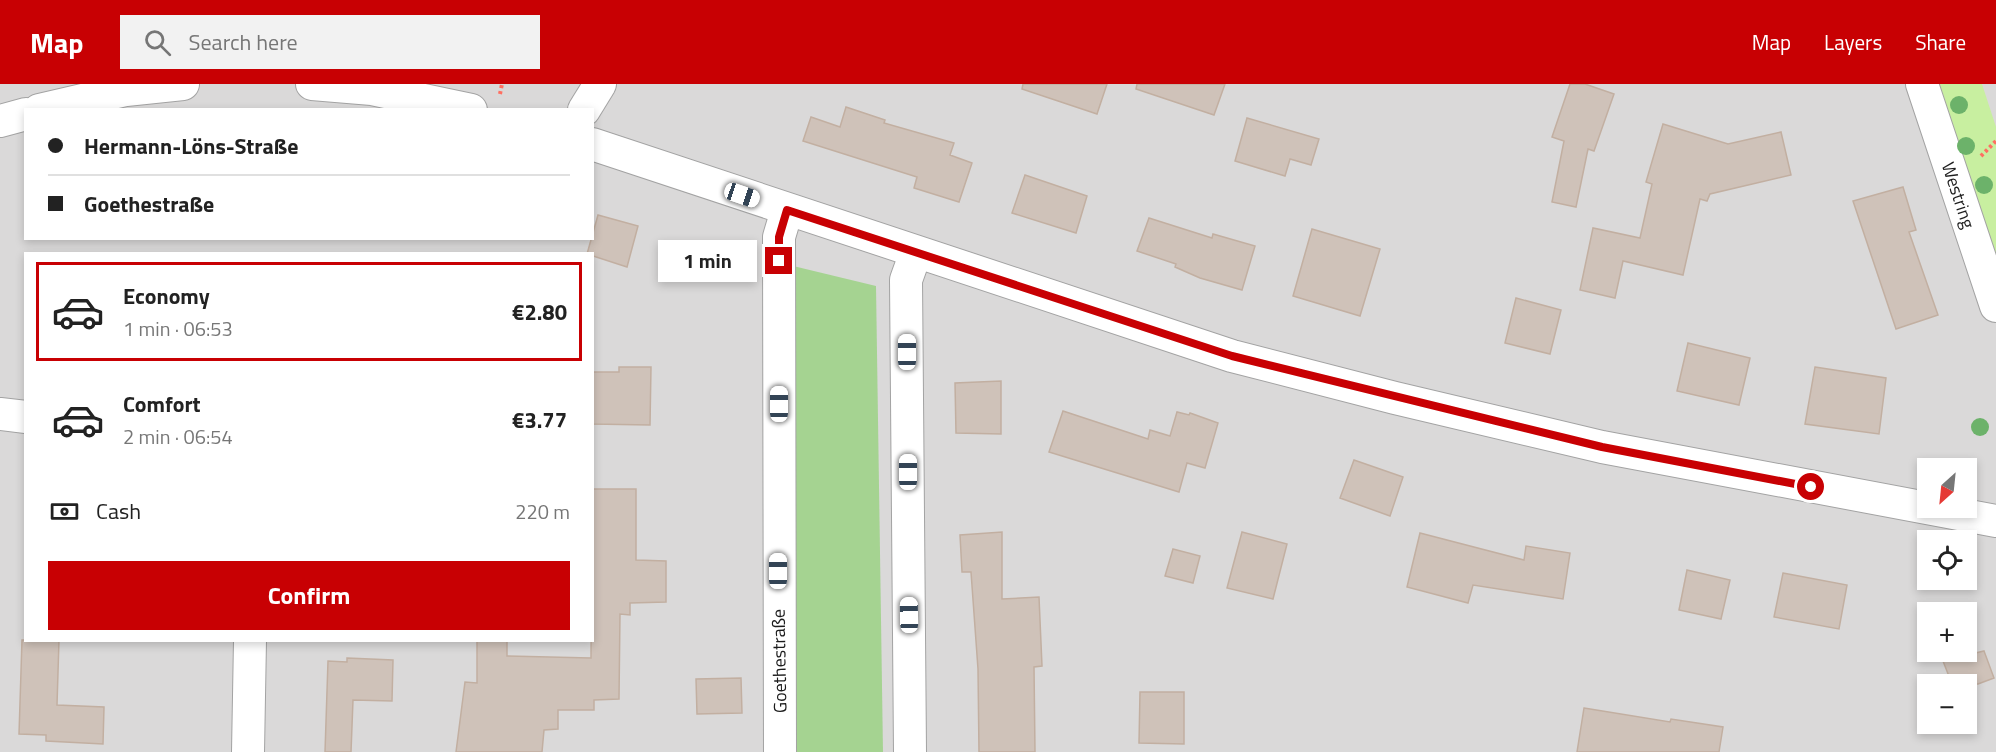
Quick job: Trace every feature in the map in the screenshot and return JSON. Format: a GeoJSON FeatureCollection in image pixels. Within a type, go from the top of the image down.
{"type":"FeatureCollection","features":[{"type":"Feature","properties":{"kind":"street"},"geometry":{"type":"LineString","coordinates":[[48,108],[126,90],[183,84]]}},
{"type":"Feature","properties":{"kind":"street"},"geometry":{"type":"LineString","coordinates":[[312,84],[372,89],[462,108]]}},
{"type":"Feature","properties":{"kind":"street"},"geometry":{"type":"LineString","coordinates":[[585,108],[600,84]]}},
{"type":"Feature","properties":{"kind":"street","name":"Westring"},"geometry":{"type":"LineString","coordinates":[[1922,84],[1996,306]]}},
{"type":"Feature","properties":{"kind":"street"},"geometry":{"type":"LineString","coordinates":[[0,121],[24,115]]}},
{"type":"Feature","properties":{"kind":"street"},"geometry":{"type":"LineString","coordinates":[[594,145],[1232,356],[1384,396],[1602,447],[1996,521]]}},
{"type":"Feature","properties":{"kind":"street","name":"Goethestraße"},"geometry":{"type":"LineString","coordinates":[[780,752],[779,237],[787,210]]}},
{"type":"Feature","properties":{"kind":"street"},"geometry":{"type":"LineString","coordinates":[[910,752],[906,280],[916,252]]}},
{"type":"Feature","properties":{"kind":"street"},"geometry":{"type":"LineString","coordinates":[[0,414],[24,417]]}},
{"type":"Feature","properties":{"kind":"street"},"geometry":{"type":"LineString","coordinates":[[248,752],[250,642]]}},
{"type":"Feature","properties":{"kind":"shaded area"},"geometry":{"type":"Polygon","coordinates":[[[0,84],[1996,84],[1996,752],[0,752],[0,84]]]}},
{"type":"Feature","properties":{"kind":"green space"},"geometry":{"type":"Polygon","coordinates":[[[1935,84],[1982,84],[1996,127],[1996,260],[1935,84]]]}},
{"type":"Feature","properties":{"kind":"green space"},"geometry":{"type":"Polygon","coordinates":[[[789,265],[876,286],[883,752],[793,752],[789,265]]]}},
{"type":"Feature","properties":{"kind":"building"},"geometry":{"type":"Polygon","coordinates":[[[1023,84],[1107,84],[1097,114],[1022,89],[1023,84]]]}},
{"type":"Feature","properties":{"kind":"building"},"geometry":{"type":"Polygon","coordinates":[[[1137,84],[1225,84],[1214,115],[1136,89],[1137,84]]]}},
{"type":"Feature","properties":{"kind":"building"},"geometry":{"type":"Polygon","coordinates":[[[1570,84],[1585,84],[1614,94],[1594,151],[1588,149],[1576,207],[1552,202],[1564,141],[1552,137],[1570,84]]]}},
{"type":"Feature","properties":{"kind":"building"},"geometry":{"type":"Polygon","coordinates":[[[846,107],[885,120],[884,123],[954,143],[950,155],[972,163],[959,202],[914,188],[917,177],[803,141],[811,117],[840,127],[846,107]]]}},
{"type":"Feature","properties":{"kind":"building"},"geometry":{"type":"Polygon","coordinates":[[[1247,118],[1319,139],[1311,165],[1290,159],[1285,176],[1235,161],[1247,118]]]}},
{"type":"Feature","properties":{"kind":"building"},"geometry":{"type":"Polygon","coordinates":[[[1663,124],[1728,144],[1781,132],[1791,175],[1710,194],[1707,201],[1700,199],[1683,275],[1623,261],[1615,298],[1580,290],[1593,228],[1640,238],[1652,184],[1646,182],[1663,124]]]}},
{"type":"Feature","properties":{"kind":"building"},"geometry":{"type":"Polygon","coordinates":[[[1025,175],[1087,196],[1076,233],[1012,213],[1025,175]]]}},
{"type":"Feature","properties":{"kind":"building"},"geometry":{"type":"Polygon","coordinates":[[[1903,187],[1916,230],[1909,232],[1938,315],[1896,329],[1853,201],[1903,187]]]}},
{"type":"Feature","properties":{"kind":"building"},"geometry":{"type":"Polygon","coordinates":[[[598,215],[638,226],[627,267],[594,256],[594,252],[588,252],[591,240],[594,240],[598,215]]]}},
{"type":"Feature","properties":{"kind":"building"},"geometry":{"type":"Polygon","coordinates":[[[1149,218],[1212,238],[1213,234],[1255,246],[1242,290],[1200,278],[1175,267],[1176,264],[1137,251],[1149,218]]]}},
{"type":"Feature","properties":{"kind":"building"},"geometry":{"type":"Polygon","coordinates":[[[1312,229],[1380,249],[1360,316],[1293,296],[1312,229]]]}},
{"type":"Feature","properties":{"kind":"building"},"geometry":{"type":"Polygon","coordinates":[[[1516,298],[1561,310],[1550,354],[1505,343],[1516,298]]]}},
{"type":"Feature","properties":{"kind":"building"},"geometry":{"type":"Polygon","coordinates":[[[1688,343],[1750,358],[1739,405],[1677,391],[1688,343]]]}},
{"type":"Feature","properties":{"kind":"building"},"geometry":{"type":"Polygon","coordinates":[[[619,367],[651,367],[650,425],[594,424],[594,372],[619,372],[619,367]]]}},
{"type":"Feature","properties":{"kind":"building"},"geometry":{"type":"Polygon","coordinates":[[[1815,367],[1886,378],[1879,434],[1805,424],[1815,367]]]}},
{"type":"Feature","properties":{"kind":"building"},"geometry":{"type":"Polygon","coordinates":[[[1001,381],[1001,434],[956,433],[955,383],[1001,381]]]}},
{"type":"Feature","properties":{"kind":"building"},"geometry":{"type":"Polygon","coordinates":[[[1063,411],[1148,439],[1150,430],[1170,436],[1177,412],[1189,415],[1190,413],[1218,423],[1205,468],[1187,463],[1179,492],[1049,452],[1063,411]]]}},
{"type":"Feature","properties":{"kind":"building"},"geometry":{"type":"Polygon","coordinates":[[[1354,460],[1403,477],[1390,516],[1340,498],[1354,460]]]}},
{"type":"Feature","properties":{"kind":"building"},"geometry":{"type":"Polygon","coordinates":[[[594,489],[636,489],[636,560],[666,561],[666,602],[630,603],[630,615],[620,614],[619,699],[594,700],[594,710],[558,710],[558,729],[544,730],[542,752],[456,752],[465,682],[477,683],[477,642],[507,642],[507,656],[591,658],[591,642],[594,642],[594,489]]]}},
{"type":"Feature","properties":{"kind":"building"},"geometry":{"type":"Polygon","coordinates":[[[1002,532],[1002,599],[1039,597],[1042,666],[1034,667],[1035,752],[979,752],[978,669],[971,572],[962,572],[960,535],[1002,532]]]}},
{"type":"Feature","properties":{"kind":"building"},"geometry":{"type":"Polygon","coordinates":[[[1242,532],[1287,544],[1273,599],[1227,588],[1242,532]]]}},
{"type":"Feature","properties":{"kind":"building"},"geometry":{"type":"Polygon","coordinates":[[[1420,533],[1524,560],[1526,546],[1570,553],[1563,599],[1473,585],[1468,603],[1407,587],[1420,533]]]}},
{"type":"Feature","properties":{"kind":"building"},"geometry":{"type":"Polygon","coordinates":[[[1173,549],[1200,556],[1193,583],[1165,576],[1173,549]]]}},
{"type":"Feature","properties":{"kind":"building"},"geometry":{"type":"Polygon","coordinates":[[[1687,570],[1730,580],[1721,619],[1679,610],[1687,570]]]}},
{"type":"Feature","properties":{"kind":"building"},"geometry":{"type":"Polygon","coordinates":[[[1783,573],[1847,585],[1839,629],[1774,617],[1783,573]]]}},
{"type":"Feature","properties":{"kind":"building"},"geometry":{"type":"Polygon","coordinates":[[[22,640],[24,642],[59,642],[57,705],[104,707],[103,744],[46,741],[46,735],[19,734],[22,640]]]}},
{"type":"Feature","properties":{"kind":"building"},"geometry":{"type":"Polygon","coordinates":[[[1984,651],[1994,678],[1977,684],[1977,674],[1948,674],[1943,662],[1977,662],[1977,653],[1984,651]]]}},
{"type":"Feature","properties":{"kind":"building"},"geometry":{"type":"Polygon","coordinates":[[[347,658],[393,660],[392,701],[353,700],[351,752],[325,752],[328,661],[347,662],[347,658]]]}},
{"type":"Feature","properties":{"kind":"building"},"geometry":{"type":"Polygon","coordinates":[[[741,678],[742,713],[697,714],[696,679],[741,678]]]}},
{"type":"Feature","properties":{"kind":"building"},"geometry":{"type":"Polygon","coordinates":[[[1140,692],[1184,692],[1184,744],[1139,743],[1140,692]]]}},
{"type":"Feature","properties":{"kind":"building"},"geometry":{"type":"Polygon","coordinates":[[[1584,708],[1670,722],[1671,719],[1723,727],[1719,752],[1577,752],[1584,708]]]}},
{"type":"Feature","properties":{"kind":"route"},"geometry":{"type":"LineString","coordinates":[[779,261],[779,237],[787,210],[1232,356],[1395,398],[1602,447],[1811,487]]}}]}
